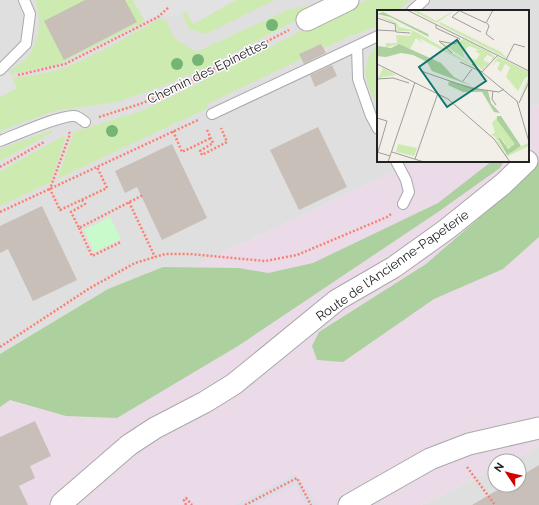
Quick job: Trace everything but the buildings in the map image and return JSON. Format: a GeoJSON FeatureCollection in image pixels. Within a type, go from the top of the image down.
{"type":"FeatureCollection","features":[{"type":"Feature","properties":{"kind":"street"},"geometry":{"type":"LineString","coordinates":[[307,20],[348,0]]}},
{"type":"Feature","properties":{"kind":"street","name":"Route de l'Ancienne-Papeterie"},"geometry":{"type":"LineString","coordinates":[[529,158],[539,148]]}},
{"type":"Feature","properties":{"kind":"street","name":"Route de l'Ancienne-Papeterie"},"geometry":{"type":"LineString","coordinates":[[61,505],[129,445],[155,428],[205,402],[234,384],[337,300],[394,267],[447,229],[503,184],[525,162]]}},
{"type":"Feature","properties":{"kind":"street"},"geometry":{"type":"LineString","coordinates":[[358,503],[430,459],[469,444],[539,428]]}},
{"type":"Feature","properties":{"kind":"lane"},"geometry":{"type":"LineString","coordinates":[[0,70],[26,44],[30,14],[24,0]]}},
{"type":"Feature","properties":{"kind":"lane"},"geometry":{"type":"LineString","coordinates":[[413,10],[424,0]]}},
{"type":"Feature","properties":{"kind":"lane"},"geometry":{"type":"LineString","coordinates":[[213,113],[377,36]]}},
{"type":"Feature","properties":{"kind":"lane"},"geometry":{"type":"LineString","coordinates":[[357,46],[358,78],[371,116],[377,127]]}},
{"type":"Feature","properties":{"kind":"lane"},"geometry":{"type":"LineString","coordinates":[[0,141],[46,123],[69,116],[76,116],[85,122]]}},
{"type":"Feature","properties":{"kind":"lane"},"geometry":{"type":"LineString","coordinates":[[397,162],[406,180],[409,192],[403,204]]}},
{"type":"Feature","properties":{"kind":"path"},"geometry":{"type":"LineString","coordinates":[[14,76],[49,69],[65,64],[158,17],[169,7]]}},
{"type":"Feature","properties":{"kind":"path","name":"Chemin des Epinettes"},"geometry":{"type":"LineString","coordinates":[[85,122],[140,104],[167,93],[307,20]]}},
{"type":"Feature","properties":{"kind":"path"},"geometry":{"type":"LineString","coordinates":[[205,125],[213,143],[200,151],[202,155],[227,142],[213,113]]}},
{"type":"Feature","properties":{"kind":"path"},"geometry":{"type":"LineString","coordinates":[[0,212],[202,118]]}},
{"type":"Feature","properties":{"kind":"path"},"geometry":{"type":"LineString","coordinates":[[173,131],[182,152],[211,138]]}},
{"type":"Feature","properties":{"kind":"path"},"geometry":{"type":"LineString","coordinates":[[70,134],[50,189],[60,210],[107,188],[97,167]]}},
{"type":"Feature","properties":{"kind":"path"},"geometry":{"type":"LineString","coordinates":[[0,166],[48,141]]}},
{"type":"Feature","properties":{"kind":"path"},"geometry":{"type":"LineString","coordinates":[[79,228],[143,195]]}},
{"type":"Feature","properties":{"kind":"path"},"geometry":{"type":"LineString","coordinates":[[82,200],[85,204],[71,212],[92,256],[121,242]]}},
{"type":"Feature","properties":{"kind":"path"},"geometry":{"type":"LineString","coordinates":[[129,202],[155,257]]}},
{"type":"Feature","properties":{"kind":"path"},"geometry":{"type":"LineString","coordinates":[[0,347],[90,288],[135,263],[165,254],[190,254],[265,261],[297,255],[387,217],[403,204]]}},
{"type":"Feature","properties":{"kind":"path"},"geometry":{"type":"LineString","coordinates":[[459,448],[466,465],[495,505]]}},
{"type":"Feature","properties":{"kind":"path"},"geometry":{"type":"LineString","coordinates":[[245,505],[297,478],[311,505]]}},
{"type":"Feature","properties":{"kind":"path"},"geometry":{"type":"LineString","coordinates":[[186,505],[184,500],[186,498],[192,505]]}},
{"type":"Feature","properties":{"kind":"shaded area"},"geometry":{"type":"Polygon","coordinates":[[[0,0],[539,0],[539,104],[529,109],[529,10],[377,10],[377,162],[415,162],[0,358],[0,0]]]}},
{"type":"Feature","properties":{"kind":"shaded area"},"geometry":{"type":"Polygon","coordinates":[[[133,0],[236,0],[193,24],[186,11],[174,17],[161,13],[145,21],[133,0]]]}},
{"type":"Feature","properties":{"kind":"shaded area"},"geometry":{"type":"Polygon","coordinates":[[[0,56],[17,88],[0,97],[0,56]]]}},
{"type":"Feature","properties":{"kind":"shaded area"},"geometry":{"type":"Polygon","coordinates":[[[539,104],[539,446],[525,453],[487,453],[487,472],[421,505],[0,505],[0,358],[415,162],[529,162],[529,109],[539,104]]]}},
{"type":"Feature","properties":{"kind":"shaded area"},"geometry":{"type":"Polygon","coordinates":[[[539,446],[539,505],[421,505],[487,472],[487,493],[527,493],[527,453],[525,453],[539,446]]]}},
{"type":"Feature","properties":{"kind":"shaded area"},"geometry":{"type":"Polygon","coordinates":[[[295,474],[319,505],[306,505],[295,485],[256,505],[235,505],[295,474]]]}},
{"type":"Feature","properties":{"kind":"green space"},"geometry":{"type":"Polygon","coordinates":[[[35,0],[133,0],[145,21],[57,65],[10,74],[9,72],[28,56],[35,44],[39,29],[39,14],[35,0]]]}},
{"type":"Feature","properties":{"kind":"green space"},"geometry":{"type":"Polygon","coordinates":[[[236,0],[275,0],[206,34],[189,29],[182,13],[186,11],[193,24],[236,0]]]}},
{"type":"Feature","properties":{"kind":"green space"},"geometry":{"type":"Polygon","coordinates":[[[367,0],[409,0],[399,10],[377,10],[377,26],[350,36],[207,104],[208,108],[57,179],[74,132],[141,111],[345,9],[367,0]]]}},
{"type":"Feature","properties":{"kind":"green space"},"geometry":{"type":"Polygon","coordinates":[[[305,6],[311,8],[312,12],[201,70],[117,102],[54,111],[0,131],[0,97],[17,88],[12,78],[46,73],[66,67],[102,51],[159,19],[166,21],[175,39],[196,52],[288,10],[305,6]]]}},
{"type":"Feature","properties":{"kind":"green space"},"geometry":{"type":"Polygon","coordinates":[[[377,45],[377,104],[370,90],[366,75],[366,67],[372,52],[377,45]]]}},
{"type":"Feature","properties":{"kind":"green space"},"geometry":{"type":"Polygon","coordinates":[[[52,130],[53,132],[0,161],[0,149],[52,130]]]}},
{"type":"Feature","properties":{"kind":"green space"},"geometry":{"type":"Polygon","coordinates":[[[66,135],[51,182],[0,206],[0,171],[66,135]]]}},
{"type":"Feature","properties":{"kind":"green space"},"geometry":{"type":"Polygon","coordinates":[[[491,162],[503,162],[500,168],[438,212],[238,346],[117,418],[66,416],[10,400],[0,407],[0,354],[108,289],[163,267],[239,268],[268,273],[313,263],[438,203],[491,162]]]}},
{"type":"Feature","properties":{"kind":"green space"},"geometry":{"type":"Polygon","coordinates":[[[539,162],[539,237],[503,269],[434,299],[343,362],[317,360],[312,346],[319,332],[426,264],[524,179],[539,162]]]}},
{"type":"Feature","properties":{"kind":"green space"},"geometry":{"type":"Polygon","coordinates":[[[110,217],[121,239],[94,252],[84,230],[110,217]]]}}]}
